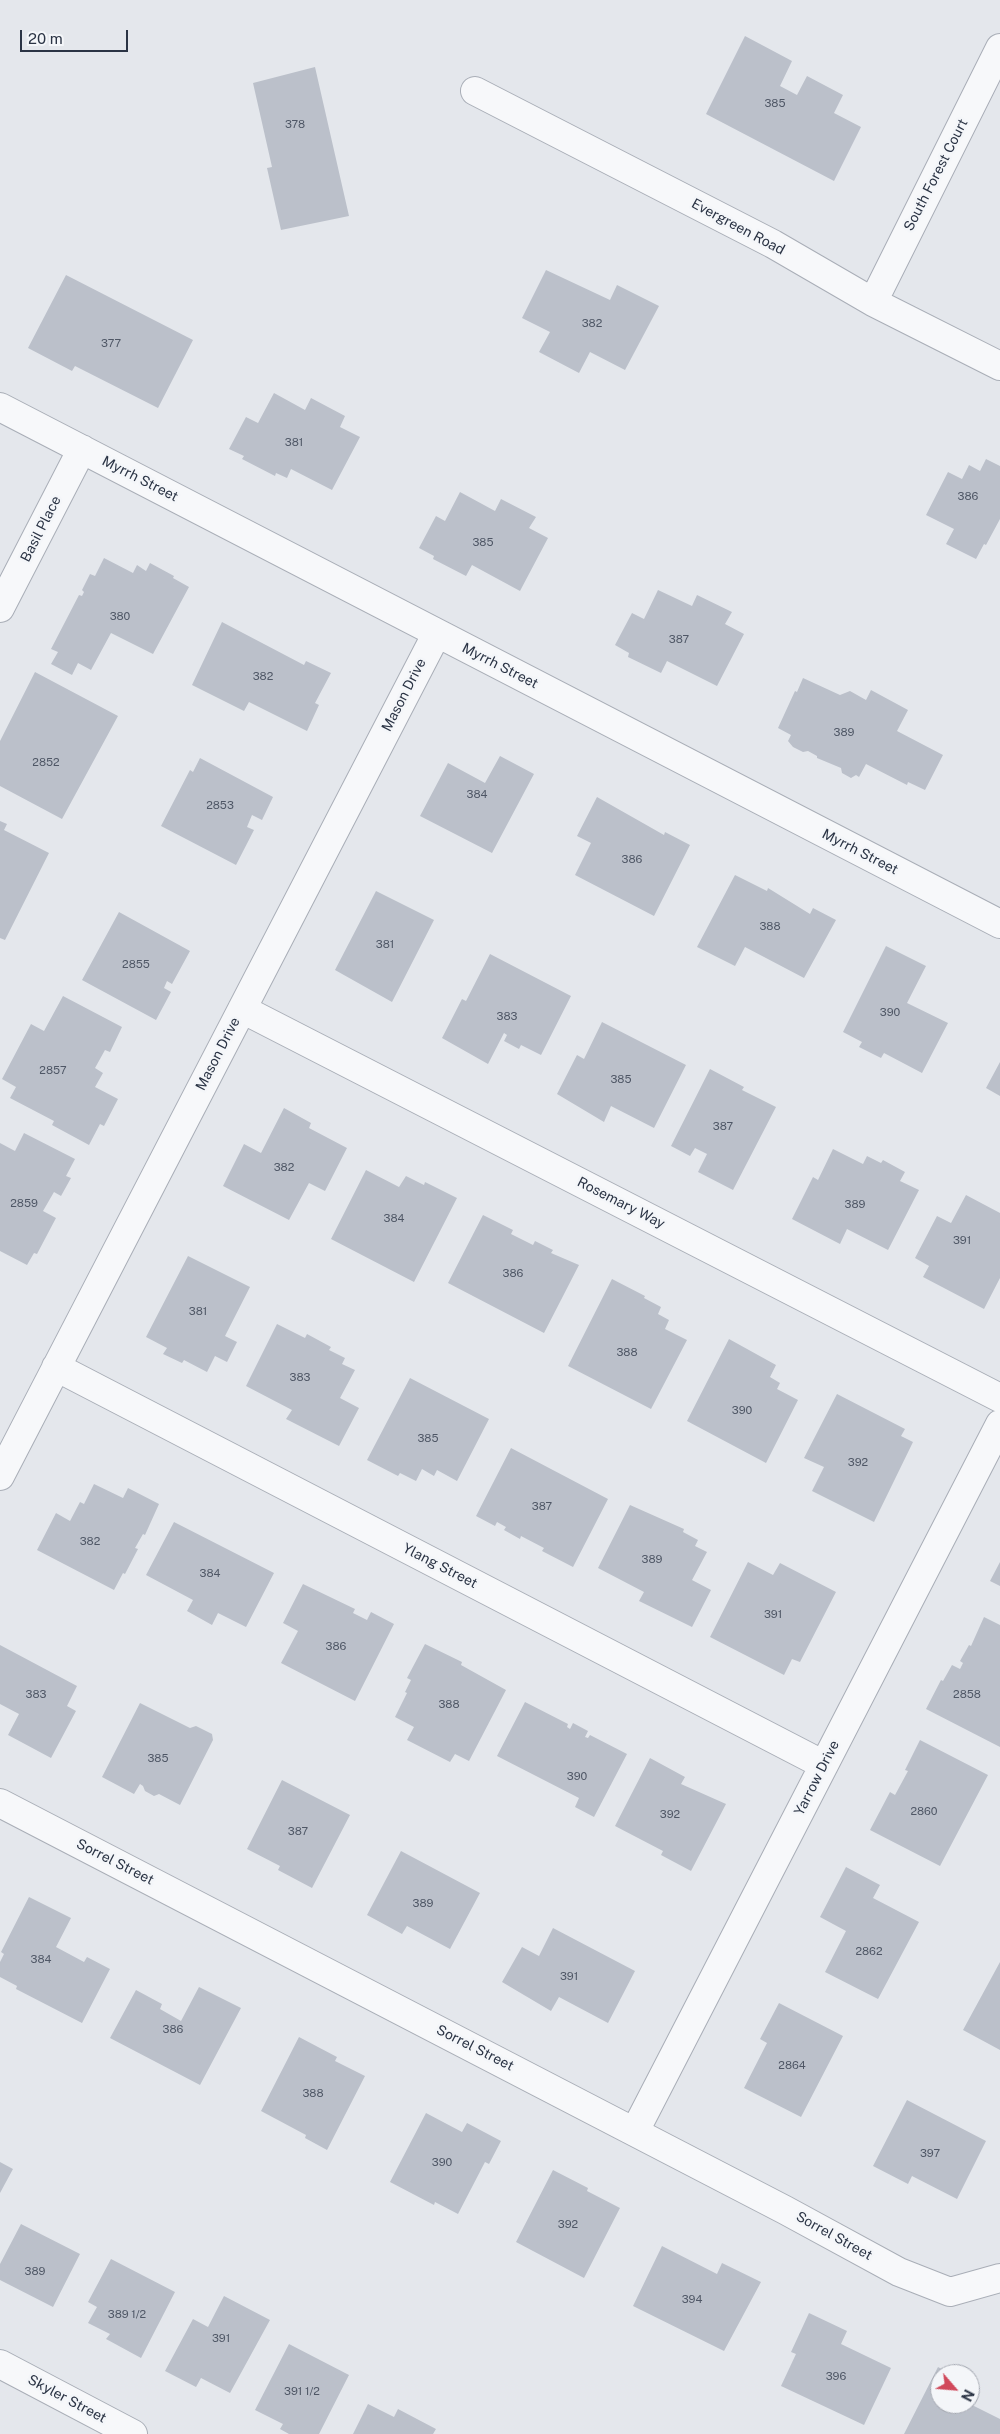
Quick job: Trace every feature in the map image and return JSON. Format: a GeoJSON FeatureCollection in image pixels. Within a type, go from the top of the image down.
{"type":"FeatureCollection","features":[{"type":"Feature","properties":{"kind":"street","name":"South Forest Court"},"geometry":{"type":"LineString","coordinates":[[872,302],[1000,48]]}},
{"type":"Feature","properties":{"kind":"street","name":"Evergreen Road"},"geometry":{"type":"LineString","coordinates":[[475,91],[773,244],[872,302],[1000,366]]}},
{"type":"Feature","properties":{"kind":"street","name":"Myrrh Street"},"geometry":{"type":"LineString","coordinates":[[0,407],[1000,924]]}},
{"type":"Feature","properties":{"kind":"street","name":"Basil Place"},"geometry":{"type":"LineString","coordinates":[[0,608],[82,449]]}},
{"type":"Feature","properties":{"kind":"street","name":"Mason Drive"},"geometry":{"type":"LineString","coordinates":[[0,1476],[437,633]]}},
{"type":"Feature","properties":{"kind":"street","name":"Rosemary Way"},"geometry":{"type":"LineString","coordinates":[[242,1009],[1000,1398]]}},
{"type":"Feature","properties":{"kind":"street","name":"Ylang Street"},"geometry":{"type":"LineString","coordinates":[[56,1367],[824,1765]]}},
{"type":"Feature","properties":{"kind":"street","name":"Yarrow Drive"},"geometry":{"type":"LineString","coordinates":[[635,2131],[1000,1424]]}},
{"type":"Feature","properties":{"kind":"street","name":"Sorrel Street"},"geometry":{"type":"LineString","coordinates":[[0,1803],[635,2131],[899,2272],[950,2292],[1000,2278]]}},
{"type":"Feature","properties":{"kind":"street","name":"Skyler Street"},"geometry":{"type":"LineString","coordinates":[[0,2364],[134,2434]]}},
{"type":"Feature","properties":{"kind":"building"},"geometry":{"type":"Polygon","coordinates":[[[745,36],[792,61],[780,86],[797,95],[807,76],[843,95],[834,113],[861,127],[834,181],[706,114],[745,36]]]}},
{"type":"Feature","properties":{"kind":"building"},"geometry":{"type":"Polygon","coordinates":[[[315,67],[349,216],[281,230],[267,168],[272,167],[253,83],[315,67]]]}},
{"type":"Feature","properties":{"kind":"building"},"geometry":{"type":"Polygon","coordinates":[[[546,270],[610,300],[617,285],[659,306],[625,370],[590,352],[579,373],[539,352],[550,332],[522,318],[546,270]]]}},
{"type":"Feature","properties":{"kind":"building"},"geometry":{"type":"Polygon","coordinates":[[[66,275],[193,340],[158,408],[75,366],[72,371],[28,348],[66,275]]]}},
{"type":"Feature","properties":{"kind":"building"},"geometry":{"type":"Polygon","coordinates":[[[274,393],[305,410],[311,398],[345,416],[340,427],[360,437],[332,490],[291,469],[287,478],[276,473],[275,476],[242,459],[244,456],[229,449],[246,417],[258,423],[274,393]]]}},
{"type":"Feature","properties":{"kind":"building"},"geometry":{"type":"Polygon","coordinates":[[[986,459],[1000,466],[1000,519],[976,559],[946,544],[954,529],[926,515],[948,472],[962,479],[969,465],[980,471],[986,459]]]}},
{"type":"Feature","properties":{"kind":"building"},"geometry":{"type":"Polygon","coordinates":[[[460,492],[495,511],[501,499],[536,517],[529,528],[548,538],[520,591],[472,565],[466,576],[433,559],[434,556],[419,548],[436,516],[445,521],[460,492]]]}},
{"type":"Feature","properties":{"kind":"building"},"geometry":{"type":"Polygon","coordinates":[[[104,558],[133,573],[137,565],[146,571],[150,563],[174,576],[173,578],[189,587],[153,654],[111,633],[91,670],[78,663],[72,675],[51,664],[58,652],[51,649],[79,595],[82,596],[84,592],[82,590],[90,574],[95,576],[104,558]]]}},
{"type":"Feature","properties":{"kind":"building"},"geometry":{"type":"Polygon","coordinates":[[[658,590],[692,606],[697,595],[732,612],[725,624],[744,634],[717,686],[667,661],[661,673],[628,657],[629,653],[615,645],[632,613],[644,619],[658,590]]]}},
{"type":"Feature","properties":{"kind":"building"},"geometry":{"type":"Polygon","coordinates":[[[222,622],[304,665],[306,661],[331,673],[315,703],[319,705],[307,731],[249,702],[244,711],[192,685],[222,622]]]}},
{"type":"Feature","properties":{"kind":"building"},"geometry":{"type":"Polygon","coordinates":[[[35,672],[118,716],[62,819],[0,786],[0,741],[35,672]]]}},
{"type":"Feature","properties":{"kind":"building"},"geometry":{"type":"Polygon","coordinates":[[[803,678],[840,695],[850,691],[866,700],[871,690],[908,710],[897,731],[943,755],[925,790],[908,782],[907,785],[866,764],[859,777],[856,775],[851,778],[842,773],[841,768],[817,758],[817,756],[808,751],[803,752],[793,747],[788,741],[791,735],[778,728],[803,678]]]}},
{"type":"Feature","properties":{"kind":"building"},"geometry":{"type":"Polygon","coordinates":[[[500,756],[534,774],[492,853],[420,816],[448,763],[485,783],[500,756]]]}},
{"type":"Feature","properties":{"kind":"building"},"geometry":{"type":"Polygon","coordinates":[[[200,758],[273,797],[262,820],[252,815],[247,827],[254,830],[236,865],[161,826],[190,770],[193,772],[200,758]]]}},
{"type":"Feature","properties":{"kind":"building"},"geometry":{"type":"Polygon","coordinates":[[[597,797],[664,835],[665,832],[690,845],[654,916],[575,875],[591,843],[577,836],[597,797]]]}},
{"type":"Feature","properties":{"kind":"building"},"geometry":{"type":"Polygon","coordinates":[[[0,821],[7,824],[4,830],[49,853],[5,940],[0,938],[0,821]]]}},
{"type":"Feature","properties":{"kind":"building"},"geometry":{"type":"Polygon","coordinates":[[[735,875],[767,891],[768,888],[810,914],[813,908],[836,920],[804,978],[745,947],[735,966],[697,947],[735,875]]]}},
{"type":"Feature","properties":{"kind":"building"},"geometry":{"type":"Polygon","coordinates":[[[376,891],[434,920],[392,1002],[335,970],[376,891]]]}},
{"type":"Feature","properties":{"kind":"building"},"geometry":{"type":"Polygon","coordinates":[[[119,912],[190,951],[172,984],[167,981],[164,988],[171,992],[156,1020],[82,980],[119,912]]]}},
{"type":"Feature","properties":{"kind":"building"},"geometry":{"type":"Polygon","coordinates":[[[886,946],[926,966],[907,1003],[948,1023],[922,1073],[884,1053],[881,1058],[859,1047],[862,1042],[843,1032],[886,946]]]}},
{"type":"Feature","properties":{"kind":"building"},"geometry":{"type":"Polygon","coordinates":[[[490,954],[571,996],[541,1055],[521,1045],[519,1049],[504,1041],[507,1035],[504,1033],[488,1064],[442,1038],[462,999],[466,1001],[490,954]]]}},
{"type":"Feature","properties":{"kind":"building"},"geometry":{"type":"Polygon","coordinates":[[[63,996],[122,1027],[110,1052],[105,1050],[95,1068],[103,1073],[95,1087],[118,1099],[104,1126],[100,1124],[89,1145],[52,1125],[54,1121],[10,1098],[16,1087],[2,1079],[31,1024],[44,1031],[63,996]]]}},
{"type":"Feature","properties":{"kind":"building"},"geometry":{"type":"Polygon","coordinates":[[[602,1022],[686,1065],[654,1128],[611,1106],[604,1122],[557,1094],[577,1055],[584,1059],[602,1022]]]}},
{"type":"Feature","properties":{"kind":"building"},"geometry":{"type":"Polygon","coordinates":[[[1000,1062],[1000,1096],[986,1088],[1000,1062]]]}},
{"type":"Feature","properties":{"kind":"building"},"geometry":{"type":"Polygon","coordinates":[[[710,1069],[744,1087],[742,1090],[776,1107],[733,1190],[698,1172],[707,1154],[695,1148],[690,1156],[671,1146],[710,1069]]]}},
{"type":"Feature","properties":{"kind":"building"},"geometry":{"type":"Polygon","coordinates":[[[284,1108],[311,1123],[309,1128],[347,1148],[325,1191],[309,1183],[289,1220],[223,1186],[244,1144],[261,1153],[284,1108]]]}},
{"type":"Feature","properties":{"kind":"building"},"geometry":{"type":"Polygon","coordinates":[[[24,1133],[75,1159],[66,1176],[71,1178],[61,1196],[54,1192],[43,1211],[56,1218],[37,1254],[34,1253],[27,1265],[0,1251],[0,1143],[15,1151],[24,1133]]]}},
{"type":"Feature","properties":{"kind":"building"},"geometry":{"type":"Polygon","coordinates":[[[833,1149],[863,1164],[867,1156],[881,1163],[883,1160],[905,1172],[900,1181],[919,1190],[888,1250],[847,1229],[840,1244],[792,1219],[813,1177],[818,1180],[833,1149]]]}},
{"type":"Feature","properties":{"kind":"building"},"geometry":{"type":"Polygon","coordinates":[[[366,1170],[399,1187],[406,1176],[424,1185],[425,1182],[457,1198],[414,1282],[331,1239],[366,1170]]]}},
{"type":"Feature","properties":{"kind":"building"},"geometry":{"type":"Polygon","coordinates":[[[966,1195],[1000,1213],[1000,1278],[984,1309],[923,1277],[929,1266],[915,1258],[937,1216],[951,1223],[966,1195]]]}},
{"type":"Feature","properties":{"kind":"building"},"geometry":{"type":"Polygon","coordinates":[[[483,1215],[513,1230],[511,1234],[533,1245],[535,1241],[553,1250],[551,1253],[579,1265],[544,1333],[448,1283],[483,1215]]]}},
{"type":"Feature","properties":{"kind":"building"},"geometry":{"type":"Polygon","coordinates":[[[188,1256],[250,1287],[225,1336],[237,1342],[227,1362],[215,1356],[207,1372],[184,1360],[182,1363],[163,1354],[167,1348],[146,1337],[188,1256]]]}},
{"type":"Feature","properties":{"kind":"building"},"geometry":{"type":"Polygon","coordinates":[[[612,1279],[645,1296],[644,1298],[661,1307],[658,1314],[669,1320],[665,1329],[687,1340],[651,1409],[568,1366],[612,1279]]]}},
{"type":"Feature","properties":{"kind":"building"},"geometry":{"type":"Polygon","coordinates":[[[277,1324],[305,1338],[307,1334],[331,1347],[329,1350],[345,1358],[342,1364],[355,1370],[340,1398],[359,1408],[339,1446],[286,1419],[292,1410],[246,1386],[277,1324]]]}},
{"type":"Feature","properties":{"kind":"building"},"geometry":{"type":"Polygon","coordinates":[[[729,1339],[776,1365],[770,1377],[780,1383],[777,1389],[798,1400],[766,1463],[687,1421],[729,1339]]]}},
{"type":"Feature","properties":{"kind":"building"},"geometry":{"type":"Polygon","coordinates":[[[410,1378],[489,1419],[457,1481],[437,1470],[434,1476],[422,1469],[416,1481],[400,1473],[398,1476],[367,1460],[410,1378]]]}},
{"type":"Feature","properties":{"kind":"building"},"geometry":{"type":"Polygon","coordinates":[[[837,1394],[905,1429],[901,1436],[913,1442],[874,1522],[812,1491],[824,1467],[804,1458],[837,1394]]]}},
{"type":"Feature","properties":{"kind":"building"},"geometry":{"type":"Polygon","coordinates":[[[511,1448],[608,1499],[573,1567],[542,1551],[544,1548],[521,1536],[520,1539],[504,1530],[506,1527],[497,1522],[495,1526],[476,1516],[511,1448]]]}},
{"type":"Feature","properties":{"kind":"building"},"geometry":{"type":"Polygon","coordinates":[[[94,1484],[123,1498],[128,1488],[159,1504],[145,1535],[143,1534],[135,1548],[138,1549],[125,1574],[123,1573],[114,1590],[37,1550],[56,1513],[70,1521],[80,1502],[84,1504],[94,1484]]]}},
{"type":"Feature","properties":{"kind":"building"},"geometry":{"type":"Polygon","coordinates":[[[630,1505],[684,1529],[683,1532],[698,1540],[695,1546],[707,1552],[692,1580],[711,1590],[692,1627],[639,1601],[644,1592],[598,1568],[630,1505]]]}},
{"type":"Feature","properties":{"kind":"building"},"geometry":{"type":"Polygon","coordinates":[[[174,1522],[274,1573],[246,1627],[218,1613],[212,1625],[187,1611],[193,1600],[146,1575],[174,1522]]]}},
{"type":"Feature","properties":{"kind":"building"},"geometry":{"type":"Polygon","coordinates":[[[748,1562],[773,1575],[780,1563],[836,1592],[800,1662],[792,1659],[784,1675],[710,1637],[748,1562]]]}},
{"type":"Feature","properties":{"kind":"building"},"geometry":{"type":"Polygon","coordinates":[[[1000,1562],[1000,1586],[990,1581],[1000,1562]]]}},
{"type":"Feature","properties":{"kind":"building"},"geometry":{"type":"Polygon","coordinates":[[[303,1584],[355,1609],[353,1613],[367,1620],[371,1612],[394,1624],[355,1701],[281,1663],[298,1631],[283,1623],[303,1584]]]}},
{"type":"Feature","properties":{"kind":"building"},"geometry":{"type":"Polygon","coordinates":[[[984,1617],[1000,1625],[1000,1747],[926,1709],[941,1680],[943,1681],[952,1665],[960,1669],[963,1663],[960,1661],[969,1645],[971,1646],[984,1617]]]}},
{"type":"Feature","properties":{"kind":"building"},"geometry":{"type":"Polygon","coordinates":[[[425,1644],[462,1662],[461,1665],[506,1690],[469,1761],[455,1754],[450,1762],[407,1740],[414,1727],[395,1717],[411,1680],[407,1678],[425,1644]]]}},
{"type":"Feature","properties":{"kind":"building"},"geometry":{"type":"Polygon","coordinates":[[[0,1645],[77,1686],[67,1706],[76,1711],[51,1758],[8,1735],[19,1714],[0,1704],[0,1645]]]}},
{"type":"Feature","properties":{"kind":"building"},"geometry":{"type":"Polygon","coordinates":[[[525,1702],[568,1724],[567,1727],[570,1729],[573,1723],[588,1731],[585,1737],[588,1738],[590,1735],[627,1754],[594,1817],[575,1807],[579,1798],[497,1756],[525,1702]]]}},
{"type":"Feature","properties":{"kind":"building"},"geometry":{"type":"Polygon","coordinates":[[[140,1703],[190,1728],[196,1726],[212,1734],[213,1740],[180,1805],[159,1794],[154,1796],[145,1791],[140,1784],[134,1794],[102,1777],[140,1703]]]}},
{"type":"Feature","properties":{"kind":"building"},"geometry":{"type":"Polygon","coordinates":[[[920,1740],[988,1775],[940,1866],[870,1830],[890,1792],[895,1795],[908,1771],[905,1770],[920,1740]]]}},
{"type":"Feature","properties":{"kind":"building"},"geometry":{"type":"Polygon","coordinates":[[[650,1758],[685,1777],[681,1784],[726,1804],[691,1871],[661,1855],[663,1851],[615,1826],[650,1758]]]}},
{"type":"Feature","properties":{"kind":"building"},"geometry":{"type":"Polygon","coordinates":[[[282,1780],[350,1815],[312,1888],[278,1870],[280,1866],[247,1849],[282,1780]]]}},
{"type":"Feature","properties":{"kind":"building"},"geometry":{"type":"Polygon","coordinates":[[[401,1851],[480,1893],[450,1949],[407,1926],[402,1934],[367,1915],[401,1851]]]}},
{"type":"Feature","properties":{"kind":"building"},"geometry":{"type":"Polygon","coordinates":[[[846,1867],[880,1885],[873,1898],[919,1922],[878,1999],[825,1972],[846,1931],[820,1917],[846,1867]]]}},
{"type":"Feature","properties":{"kind":"building"},"geometry":{"type":"Polygon","coordinates":[[[29,1897],[71,1918],[56,1947],[84,1962],[87,1957],[110,1969],[82,2023],[16,1989],[17,1986],[0,1977],[0,1962],[4,1954],[1,1952],[29,1897]]]}},
{"type":"Feature","properties":{"kind":"building"},"geometry":{"type":"Polygon","coordinates":[[[553,1928],[635,1971],[608,2023],[559,1997],[551,2011],[502,1982],[522,1947],[539,1956],[553,1928]]]}},
{"type":"Feature","properties":{"kind":"building"},"geometry":{"type":"Polygon","coordinates":[[[1000,1962],[1000,2050],[963,2030],[1000,1962]]]}},
{"type":"Feature","properties":{"kind":"building"},"geometry":{"type":"Polygon","coordinates":[[[199,1987],[241,2008],[200,2085],[110,2038],[136,1990],[162,2004],[160,2009],[181,2021],[199,1987]]]}},
{"type":"Feature","properties":{"kind":"building"},"geometry":{"type":"Polygon","coordinates":[[[779,2003],[843,2036],[801,2117],[744,2088],[767,2043],[760,2039],[779,2003]]]}},
{"type":"Feature","properties":{"kind":"building"},"geometry":{"type":"Polygon","coordinates":[[[299,2037],[337,2057],[335,2061],[365,2076],[327,2150],[305,2138],[306,2135],[261,2111],[299,2037]]]}},
{"type":"Feature","properties":{"kind":"building"},"geometry":{"type":"Polygon","coordinates":[[[907,2100],[986,2141],[957,2199],[912,2176],[908,2184],[873,2166],[907,2100]]]}},
{"type":"Feature","properties":{"kind":"building"},"geometry":{"type":"Polygon","coordinates":[[[426,2113],[462,2132],[467,2123],[501,2141],[489,2164],[485,2162],[458,2214],[435,2202],[434,2205],[390,2182],[426,2113]]]}},
{"type":"Feature","properties":{"kind":"building"},"geometry":{"type":"Polygon","coordinates":[[[0,2162],[13,2169],[0,2193],[0,2162]]]}},
{"type":"Feature","properties":{"kind":"building"},"geometry":{"type":"Polygon","coordinates":[[[553,2170],[588,2188],[587,2191],[620,2208],[584,2278],[516,2242],[553,2170]]]}},
{"type":"Feature","properties":{"kind":"building"},"geometry":{"type":"Polygon","coordinates":[[[21,2224],[80,2254],[53,2307],[0,2280],[0,2264],[21,2224]]]}},
{"type":"Feature","properties":{"kind":"building"},"geometry":{"type":"Polygon","coordinates":[[[662,2246],[717,2274],[722,2263],[761,2282],[724,2351],[633,2306],[662,2246]]]}},
{"type":"Feature","properties":{"kind":"building"},"geometry":{"type":"Polygon","coordinates":[[[111,2259],[175,2292],[141,2358],[106,2339],[110,2334],[88,2323],[97,2307],[88,2302],[111,2259]]]}},
{"type":"Feature","properties":{"kind":"building"},"geometry":{"type":"Polygon","coordinates":[[[224,2296],[270,2320],[230,2393],[201,2378],[196,2387],[165,2371],[193,2319],[208,2327],[224,2296]]]}},
{"type":"Feature","properties":{"kind":"building"},"geometry":{"type":"Polygon","coordinates":[[[809,2313],[847,2331],[841,2344],[891,2368],[864,2425],[781,2386],[796,2354],[791,2352],[809,2313]]]}},
{"type":"Feature","properties":{"kind":"building"},"geometry":{"type":"Polygon","coordinates":[[[289,2344],[349,2375],[319,2434],[289,2434],[280,2429],[283,2424],[255,2410],[289,2344]]]}},
{"type":"Feature","properties":{"kind":"building"},"geometry":{"type":"Polygon","coordinates":[[[930,2383],[930,2414],[980,2414],[980,2409],[1000,2419],[1000,2434],[904,2434],[930,2383]]]}},
{"type":"Feature","properties":{"kind":"building"},"geometry":{"type":"Polygon","coordinates":[[[368,2404],[394,2417],[398,2409],[436,2429],[433,2434],[353,2434],[368,2404]]]}}]}
